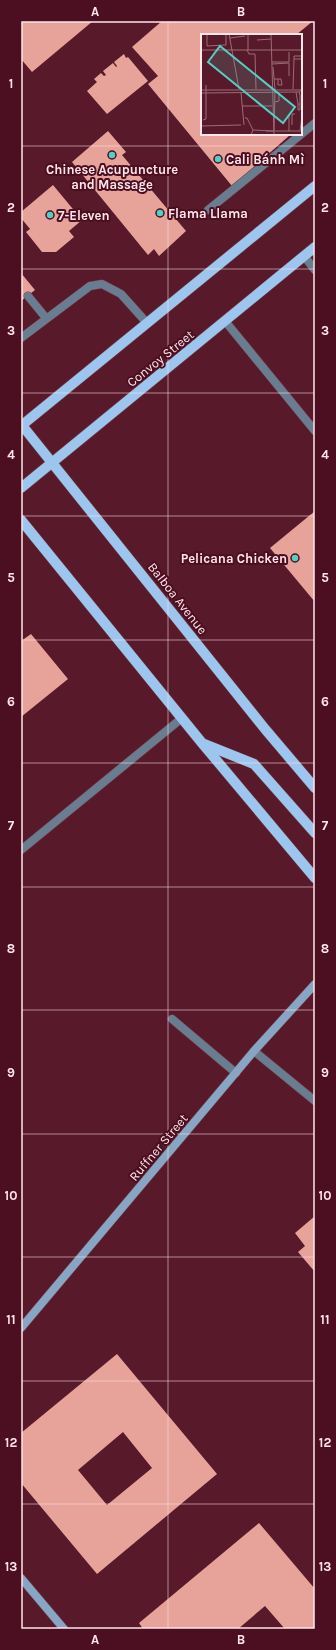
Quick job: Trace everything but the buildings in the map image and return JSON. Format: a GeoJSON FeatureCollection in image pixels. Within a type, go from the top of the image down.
{"type":"FeatureCollection","features":[{"type":"Feature","properties":{"kind":"main road"},"geometry":{"type":"LineString","coordinates":[[21,425],[315,186]]}},
{"type":"Feature","properties":{"kind":"main road","name":"Convoy Street"},"geometry":{"type":"LineString","coordinates":[[21,488],[315,247]]}},
{"type":"Feature","properties":{"kind":"main road","name":"Balboa Avenue"},"geometry":{"type":"LineString","coordinates":[[21,425],[265,729],[315,788]]}},
{"type":"Feature","properties":{"kind":"main road"},"geometry":{"type":"LineString","coordinates":[[21,520],[202,743],[315,878]]}},
{"type":"Feature","properties":{"kind":"main road"},"geometry":{"type":"LineString","coordinates":[[202,743],[254,764],[315,833]]}},
{"type":"Feature","properties":{"kind":"street","name":"Ruffner Street"},"geometry":{"type":"LineString","coordinates":[[21,1328],[254,1051],[315,984]]}},
{"type":"Feature","properties":{"kind":"street"},"geometry":{"type":"LineString","coordinates":[[21,1578],[64,1629]]}},
{"type":"Feature","properties":{"kind":"lane"},"geometry":{"type":"LineString","coordinates":[[302,134],[315,123]]}},
{"type":"Feature","properties":{"kind":"lane"},"geometry":{"type":"LineString","coordinates":[[208,210],[300,135]]}},
{"type":"Feature","properties":{"kind":"lane"},"geometry":{"type":"LineString","coordinates":[[304,256],[315,270]]}},
{"type":"Feature","properties":{"kind":"lane"},"geometry":{"type":"LineString","coordinates":[[21,337],[90,286],[102,284],[121,294],[147,323]]}},
{"type":"Feature","properties":{"kind":"lane"},"geometry":{"type":"LineString","coordinates":[[28,296],[46,318]]}},
{"type":"Feature","properties":{"kind":"lane"},"geometry":{"type":"LineString","coordinates":[[225,321],[315,430]]}},
{"type":"Feature","properties":{"kind":"lane"},"geometry":{"type":"LineString","coordinates":[[21,850],[182,718]]}},
{"type":"Feature","properties":{"kind":"lane"},"geometry":{"type":"LineString","coordinates":[[172,1019],[236,1074]]}},
{"type":"Feature","properties":{"kind":"lane"},"geometry":{"type":"LineString","coordinates":[[254,1051],[315,1101]]}},
{"type":"Feature","properties":{"kind":"place","name":"Chinese Acupuncture and Massage"},"geometry":{"type":"Point","coordinates":[112,155]}},
{"type":"Feature","properties":{"kind":"place","name":"Cali Bánh Mì"},"geometry":{"type":"Point","coordinates":[218,159]}},
{"type":"Feature","properties":{"kind":"place","name":"Flama Llama"},"geometry":{"type":"Point","coordinates":[160,213]}},
{"type":"Feature","properties":{"kind":"place","name":"7-Eleven"},"geometry":{"type":"Point","coordinates":[50,215]}},
{"type":"Feature","properties":{"kind":"place","name":"Pelicana Chicken"},"geometry":{"type":"Point","coordinates":[295,558]}}]}
